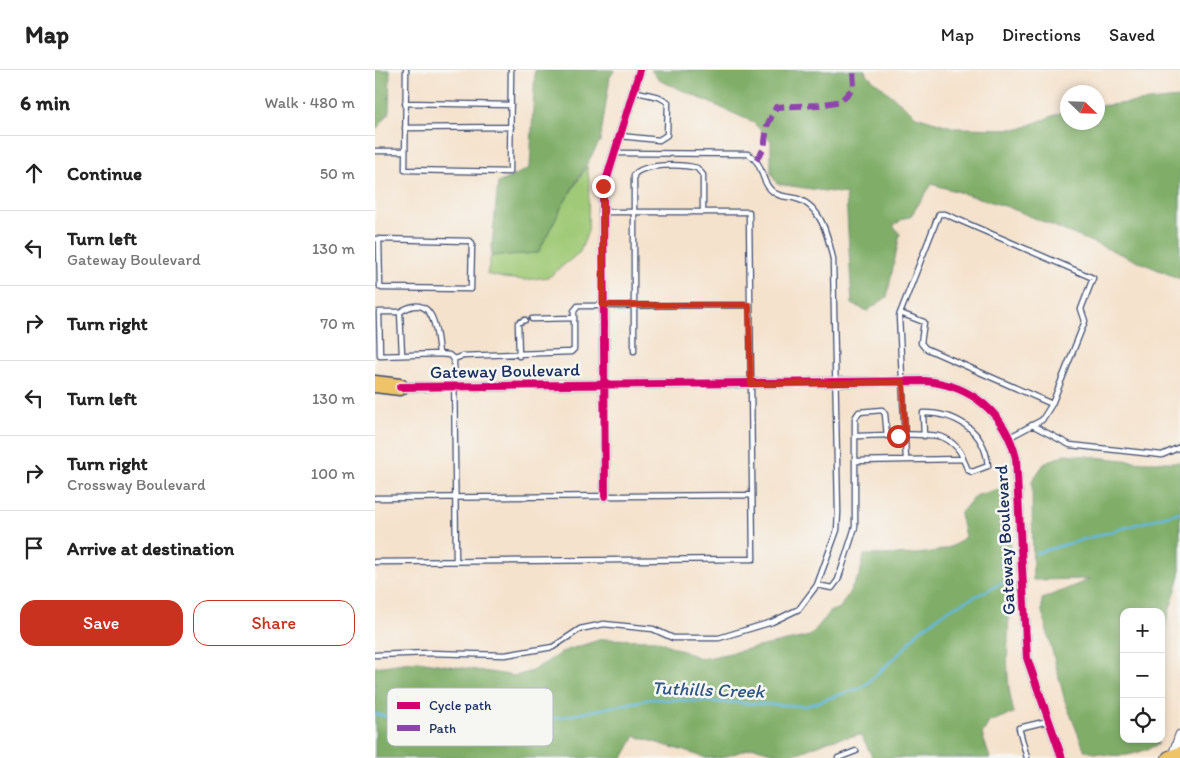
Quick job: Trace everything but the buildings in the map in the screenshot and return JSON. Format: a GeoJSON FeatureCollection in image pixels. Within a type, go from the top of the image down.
{"type":"FeatureCollection","features":[{"type":"Feature","properties":{"kind":"highway"},"geometry":{"type":"LineString","coordinates":[[375,384],[400,387]]}},
{"type":"Feature","properties":{"kind":"street"},"geometry":{"type":"LineString","coordinates":[[605,496],[603,186],[640,70]]}},
{"type":"Feature","properties":{"kind":"street","name":"Gateway Boulevard"},"geometry":{"type":"LineString","coordinates":[[400,387],[934,382],[962,389],[980,400],[995,413],[1010,437],[1018,469],[1026,649],[1031,674],[1062,758]]}},
{"type":"Feature","properties":{"kind":"street"},"geometry":{"type":"LineString","coordinates":[[1173,757],[1180,735]]}},
{"type":"Feature","properties":{"kind":"lane"},"geometry":{"type":"LineString","coordinates":[[406,70],[405,170],[510,172],[511,70]]}},
{"type":"Feature","properties":{"kind":"lane"},"geometry":{"type":"LineString","coordinates":[[619,136],[659,140],[667,135],[668,102],[659,97],[633,91]]}},
{"type":"Feature","properties":{"kind":"lane"},"geometry":{"type":"LineString","coordinates":[[405,104],[511,105]]}},
{"type":"Feature","properties":{"kind":"lane"},"geometry":{"type":"LineString","coordinates":[[405,128],[511,127]]}},
{"type":"Feature","properties":{"kind":"lane"},"geometry":{"type":"LineString","coordinates":[[375,151],[405,151]]}},
{"type":"Feature","properties":{"kind":"lane"},"geometry":{"type":"LineString","coordinates":[[375,655],[429,653],[505,655],[553,647],[580,629],[604,624],[653,629],[673,638],[719,638],[772,622],[799,609],[817,585],[837,530],[837,382],[833,260],[825,228],[809,204],[774,193],[768,186],[758,162],[748,154],[613,153]]}},
{"type":"Feature","properties":{"kind":"lane"},"geometry":{"type":"LineString","coordinates":[[634,351],[634,175],[641,168],[650,166],[693,167],[700,171],[703,180],[703,212]]}},
{"type":"Feature","properties":{"kind":"lane"},"geometry":{"type":"LineString","coordinates":[[375,562],[753,558],[749,212],[602,212]]}},
{"type":"Feature","properties":{"kind":"lane"},"geometry":{"type":"LineString","coordinates":[[906,460],[903,382],[900,368],[901,313],[939,214],[945,214],[1091,276],[1093,280],[1081,309],[1085,321],[1051,404],[1042,420],[1010,437]]}},
{"type":"Feature","properties":{"kind":"lane"},"geometry":{"type":"LineString","coordinates":[[377,239],[470,241],[472,243],[471,290],[380,287],[377,239]]}},
{"type":"Feature","properties":{"kind":"lane"},"geometry":{"type":"LineString","coordinates":[[454,359],[461,356],[519,356],[571,352],[574,349],[573,318],[575,306],[749,305]]}},
{"type":"Feature","properties":{"kind":"lane"},"geometry":{"type":"LineString","coordinates":[[439,354],[436,324],[431,312],[422,307],[408,307],[400,312],[379,312],[380,356],[439,354],[449,355],[454,359],[455,561]]}},
{"type":"Feature","properties":{"kind":"lane"},"geometry":{"type":"LineString","coordinates":[[400,312],[402,354]]}},
{"type":"Feature","properties":{"kind":"lane"},"geometry":{"type":"LineString","coordinates":[[901,313],[924,322],[921,343],[925,348],[1051,404]]}},
{"type":"Feature","properties":{"kind":"lane"},"geometry":{"type":"LineString","coordinates":[[532,319],[573,318]]}},
{"type":"Feature","properties":{"kind":"lane"},"geometry":{"type":"LineString","coordinates":[[519,356],[518,323],[525,320]]}},
{"type":"Feature","properties":{"kind":"lane"},"geometry":{"type":"LineString","coordinates":[[817,585],[832,588],[838,580],[855,527],[855,418],[859,412],[882,410],[885,414],[887,436]]}},
{"type":"Feature","properties":{"kind":"lane"},"geometry":{"type":"LineString","coordinates":[[855,436],[924,436],[939,436],[947,440],[962,454],[968,470],[971,472],[988,466],[983,446],[977,436],[954,417],[944,414],[923,413],[924,436]]}},
{"type":"Feature","properties":{"kind":"lane"},"geometry":{"type":"LineString","coordinates":[[1032,425],[1070,445],[1162,455],[1180,447]]}},
{"type":"Feature","properties":{"kind":"lane"},"geometry":{"type":"LineString","coordinates":[[855,461],[963,459]]}},
{"type":"Feature","properties":{"kind":"lane"},"geometry":{"type":"LineString","coordinates":[[375,498],[752,495]]}},
{"type":"Feature","properties":{"kind":"lane"},"geometry":{"type":"LineString","coordinates":[[1027,758],[1019,728],[1049,721]]}},
{"type":"Feature","properties":{"kind":"lane"},"geometry":{"type":"LineString","coordinates":[[839,758],[856,751]]}},
{"type":"Feature","properties":{"kind":"green space"},"geometry":{"type":"Polygon","coordinates":[[[375,70],[390,70],[389,113],[375,131],[375,70]]]}},
{"type":"Feature","properties":{"kind":"green space"},"geometry":{"type":"Polygon","coordinates":[[[535,70],[615,70],[610,77],[600,141],[561,208],[538,253],[491,256],[498,183],[530,168],[535,70]]]}},
{"type":"Feature","properties":{"kind":"green space"},"geometry":{"type":"Polygon","coordinates":[[[651,70],[865,70],[866,74],[916,116],[955,128],[1020,129],[1060,113],[1060,130],[1105,130],[1105,105],[1180,98],[1180,279],[1008,207],[932,184],[910,217],[904,218],[893,226],[900,234],[887,297],[867,311],[852,304],[846,194],[777,184],[771,173],[771,141],[753,122],[659,80],[651,70]]]}},
{"type":"Feature","properties":{"kind":"green space"},"geometry":{"type":"Polygon","coordinates":[[[587,166],[589,180],[588,231],[580,252],[549,277],[526,280],[503,278],[487,274],[491,256],[538,253],[561,208],[587,166]]]}},
{"type":"Feature","properties":{"kind":"green space"},"geometry":{"type":"Polygon","coordinates":[[[1065,454],[1143,462],[1180,462],[1180,576],[1165,626],[1165,608],[1120,608],[1120,743],[1159,744],[1139,752],[1116,756],[1085,751],[1065,701],[1042,611],[1042,599],[1091,579],[1033,580],[1032,481],[1044,464],[1065,454]]]}},
{"type":"Feature","properties":{"kind":"green space"},"geometry":{"type":"Polygon","coordinates":[[[1009,486],[1010,580],[1008,669],[1014,713],[989,722],[982,734],[990,758],[873,758],[861,735],[832,740],[790,754],[776,753],[754,747],[721,758],[707,758],[635,736],[623,758],[375,758],[375,667],[418,661],[515,676],[532,671],[564,651],[602,639],[656,640],[702,659],[810,636],[831,611],[840,608],[860,574],[864,555],[918,554],[946,549],[965,536],[960,514],[975,496],[1009,486]]]}},
{"type":"Feature","properties":{"kind":"waterway","name":"Tuthills Creek"},"geometry":{"type":"LineString","coordinates":[[1036,553],[1180,512]]}},
{"type":"Feature","properties":{"kind":"waterway","name":"Tuthills Creek"},"geometry":{"type":"LineString","coordinates":[[553,719],[651,699],[806,706],[863,687],[901,652],[919,631],[948,610],[1006,581]]}},
{"type":"Feature","properties":{"kind":"waterway","name":"Tuthills Creek"},"geometry":{"type":"LineString","coordinates":[[375,714],[387,717]]}},
{"type":"Feature","properties":{"kind":"marked path"},"geometry":{"type":"LineString","coordinates":[[756,160],[764,149],[767,126],[776,107],[819,105],[841,101],[854,87],[853,70]]}},
{"type":"Feature","properties":{"kind":"cycle path"},"geometry":{"type":"LineString","coordinates":[[605,496],[603,191],[640,70]]}},
{"type":"Feature","properties":{"kind":"cycle path"},"geometry":{"type":"LineString","coordinates":[[400,387],[925,381],[957,388],[971,395],[995,415],[1011,442],[1016,458],[1027,658],[1062,758]]}},
{"type":"Feature","properties":{"kind":"route"},"geometry":{"type":"LineString","coordinates":[[603,186],[603,305],[749,305],[751,384],[903,382],[905,436],[898,436]]}}]}
